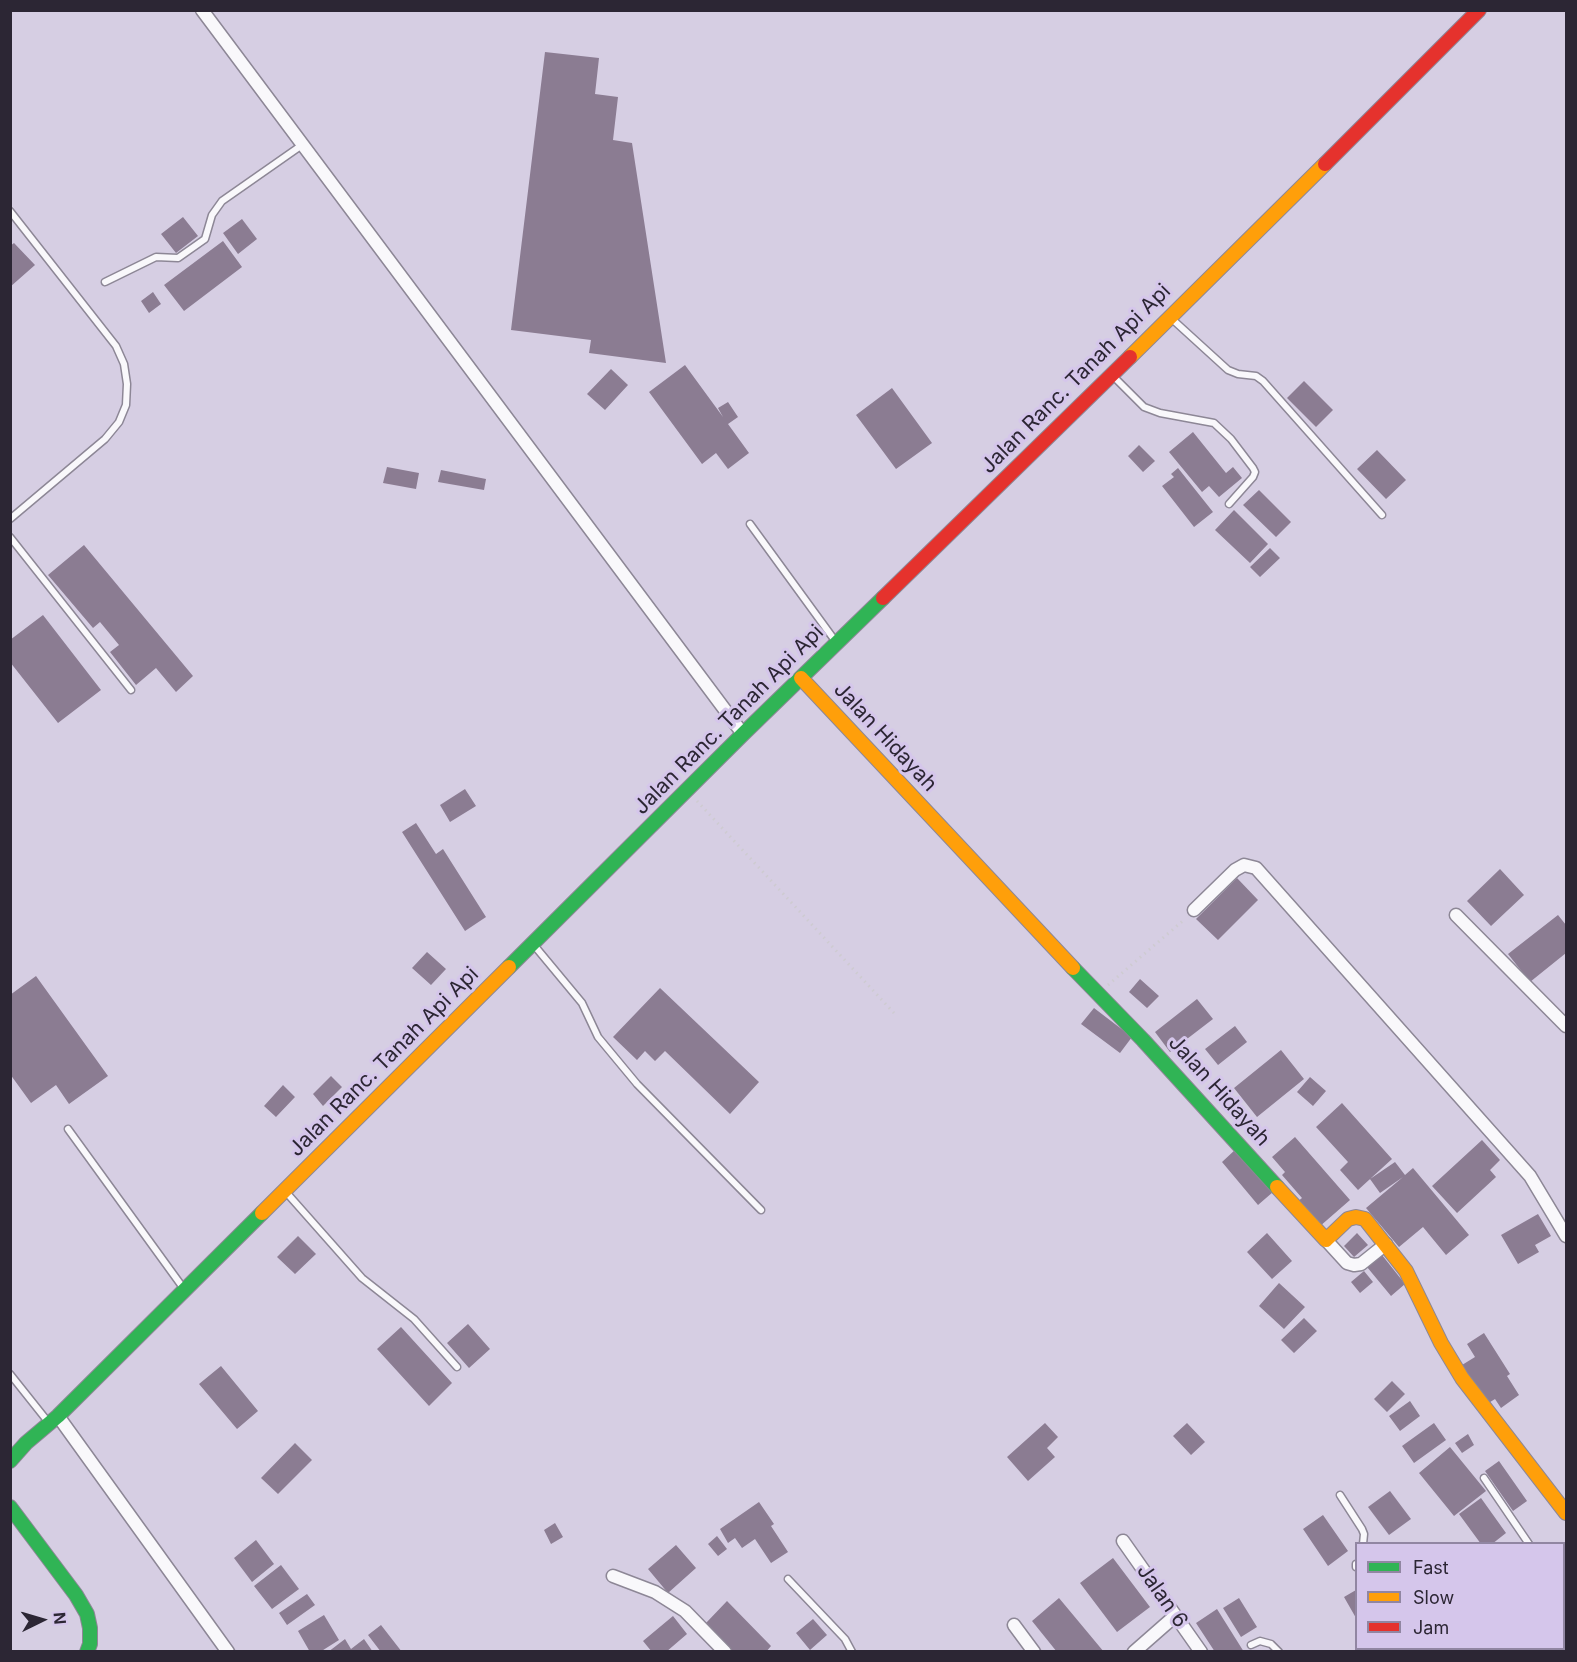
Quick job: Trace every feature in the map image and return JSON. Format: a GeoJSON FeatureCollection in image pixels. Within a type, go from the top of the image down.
{"type":"FeatureCollection","features":[{"type":"Feature","properties":{"kind":"main road","name":"Jalan Ranc. Tanah Api Api"},"geometry":{"type":"LineString","coordinates":[[10,1461],[185,1290],[743,734],[1112,375],[1474,12]]}},
{"type":"Feature","properties":{"kind":"main road","name":"Jalan Hidayah"},"geometry":{"type":"LineString","coordinates":[[801,678],[1097,994],[1143,1040],[1326,1240]]}},
{"type":"Feature","properties":{"kind":"main road"},"geometry":{"type":"LineString","coordinates":[[1326,1240],[1348,1219],[1356,1216],[1365,1220],[1406,1271],[1441,1343],[1462,1378],[1566,1513]]}},
{"type":"Feature","properties":{"kind":"main road"},"geometry":{"type":"LineString","coordinates":[[10,1507],[76,1595],[87,1614],[90,1644],[87,1652]]}},
{"type":"Feature","properties":{"kind":"street"},"geometry":{"type":"LineString","coordinates":[[202,10],[743,734]]}},
{"type":"Feature","properties":{"kind":"street"},"geometry":{"type":"LineString","coordinates":[[1194,910],[1235,870],[1244,865],[1256,868],[1530,1176],[1566,1236]]}},
{"type":"Feature","properties":{"kind":"street"},"geometry":{"type":"LineString","coordinates":[[1456,915],[1566,1026]]}},
{"type":"Feature","properties":{"kind":"street"},"geometry":{"type":"LineString","coordinates":[[1326,1240],[1347,1263],[1354,1265],[1361,1264],[1386,1244]]}},
{"type":"Feature","properties":{"kind":"street"},"geometry":{"type":"LineString","coordinates":[[53,1420],[228,1652]]}},
{"type":"Feature","properties":{"kind":"street","name":"Jalan 6"},"geometry":{"type":"LineString","coordinates":[[1123,1541],[1201,1652]]}},
{"type":"Feature","properties":{"kind":"street"},"geometry":{"type":"LineString","coordinates":[[613,1576],[656,1592],[685,1611],[725,1652]]}},
{"type":"Feature","properties":{"kind":"street"},"geometry":{"type":"LineString","coordinates":[[1134,1652],[1175,1616]]}},
{"type":"Feature","properties":{"kind":"street"},"geometry":{"type":"LineString","coordinates":[[1014,1625],[1034,1652]]}},
{"type":"Feature","properties":{"kind":"lane"},"geometry":{"type":"LineString","coordinates":[[105,282],[156,257],[178,258],[205,239],[212,215],[222,201],[302,145]]}},
{"type":"Feature","properties":{"kind":"lane"},"geometry":{"type":"LineString","coordinates":[[10,211],[116,346],[124,364],[127,384],[126,405],[119,422],[105,439],[10,519]]}},
{"type":"Feature","properties":{"kind":"lane"},"geometry":{"type":"LineString","coordinates":[[1169,317],[1228,370],[1238,374],[1256,376],[1263,381],[1382,515]]}},
{"type":"Feature","properties":{"kind":"lane"},"geometry":{"type":"LineString","coordinates":[[1112,375],[1144,407],[1160,413],[1214,423],[1231,439],[1255,472],[1229,504]]}},
{"type":"Feature","properties":{"kind":"lane"},"geometry":{"type":"LineString","coordinates":[[750,524],[837,643]]}},
{"type":"Feature","properties":{"kind":"lane"},"geometry":{"type":"LineString","coordinates":[[10,537],[131,690]]}},
{"type":"Feature","properties":{"kind":"lane"},"geometry":{"type":"LineString","coordinates":[[532,944],[582,1003],[598,1037],[637,1084],[761,1210]]}},
{"type":"Feature","properties":{"kind":"lane"},"geometry":{"type":"LineString","coordinates":[[68,1129],[185,1290]]}},
{"type":"Feature","properties":{"kind":"lane"},"geometry":{"type":"LineString","coordinates":[[285,1190],[362,1278],[414,1319],[457,1367]]}},
{"type":"Feature","properties":{"kind":"lane"},"geometry":{"type":"LineString","coordinates":[[10,1374],[53,1420]]}},
{"type":"Feature","properties":{"kind":"lane"},"geometry":{"type":"LineString","coordinates":[[1484,1478],[1528,1542]]}},
{"type":"Feature","properties":{"kind":"lane"},"geometry":{"type":"LineString","coordinates":[[1340,1495],[1362,1529],[1363,1542]]}},
{"type":"Feature","properties":{"kind":"lane"},"geometry":{"type":"LineString","coordinates":[[788,1579],[845,1639],[852,1652]]}},
{"type":"Feature","properties":{"kind":"lane"},"geometry":{"type":"LineString","coordinates":[[1251,1645],[1260,1641],[1270,1644],[1279,1652]]}},
{"type":"Feature","properties":{"kind":"path"},"geometry":{"type":"LineString","coordinates":[[687,790],[894,1013]]}},
{"type":"Feature","properties":{"kind":"path"},"geometry":{"type":"LineString","coordinates":[[1097,994],[1194,910]]}},
{"type":"Feature","properties":{"kind":"building"},"geometry":{"type":"Polygon","coordinates":[[[545,52],[599,58],[595,94],[618,97],[613,140],[632,143],[666,363],[589,353],[591,340],[511,330],[545,52]]]}},
{"type":"Feature","properties":{"kind":"building"},"geometry":{"type":"Polygon","coordinates":[[[183,217],[198,236],[176,253],[161,234],[183,217]]]}},
{"type":"Feature","properties":{"kind":"building"},"geometry":{"type":"Polygon","coordinates":[[[242,219],[257,239],[238,254],[223,233],[242,219]]]}},
{"type":"Feature","properties":{"kind":"building"},"geometry":{"type":"Polygon","coordinates":[[[223,241],[242,267],[184,311],[164,285],[223,241]]]}},
{"type":"Feature","properties":{"kind":"building"},"geometry":{"type":"Polygon","coordinates":[[[14,243],[35,265],[10,287],[10,246],[14,243]]]}},
{"type":"Feature","properties":{"kind":"building"},"geometry":{"type":"Polygon","coordinates":[[[153,292],[161,304],[149,313],[141,301],[153,292]]]}},
{"type":"Feature","properties":{"kind":"building"},"geometry":{"type":"Polygon","coordinates":[[[685,365],[723,417],[718,408],[728,402],[738,417],[728,424],[749,453],[728,469],[716,453],[702,464],[649,392],[685,365]]]}},
{"type":"Feature","properties":{"kind":"building"},"geometry":{"type":"Polygon","coordinates":[[[611,369],[628,385],[605,410],[587,394],[611,369]]]}},
{"type":"Feature","properties":{"kind":"building"},"geometry":{"type":"Polygon","coordinates":[[[1304,381],[1333,410],[1316,427],[1287,398],[1304,381]]]}},
{"type":"Feature","properties":{"kind":"building"},"geometry":{"type":"Polygon","coordinates":[[[892,388],[932,443],[896,469],[856,415],[892,388]]]}},
{"type":"Feature","properties":{"kind":"building"},"geometry":{"type":"Polygon","coordinates":[[[1193,432],[1226,473],[1233,467],[1242,478],[1219,497],[1209,486],[1202,492],[1169,452],[1193,432]]]}},
{"type":"Feature","properties":{"kind":"building"},"geometry":{"type":"Polygon","coordinates":[[[1139,445],[1155,461],[1143,472],[1128,456],[1139,445]]]}},
{"type":"Feature","properties":{"kind":"building"},"geometry":{"type":"Polygon","coordinates":[[[1377,450],[1406,480],[1386,499],[1357,469],[1377,450]]]}},
{"type":"Feature","properties":{"kind":"building"},"geometry":{"type":"Polygon","coordinates":[[[387,467],[419,473],[416,489],[383,483],[387,467]]]}},
{"type":"Feature","properties":{"kind":"building"},"geometry":{"type":"Polygon","coordinates":[[[1178,468],[1213,512],[1194,527],[1162,486],[1174,477],[1171,474],[1178,468]]]}},
{"type":"Feature","properties":{"kind":"building"},"geometry":{"type":"Polygon","coordinates":[[[441,470],[486,479],[484,490],[438,482],[441,470]]]}},
{"type":"Feature","properties":{"kind":"building"},"geometry":{"type":"Polygon","coordinates":[[[1259,490],[1291,522],[1276,537],[1243,505],[1259,490]]]}},
{"type":"Feature","properties":{"kind":"building"},"geometry":{"type":"Polygon","coordinates":[[[1234,510],[1268,544],[1250,563],[1215,530],[1234,510]]]}},
{"type":"Feature","properties":{"kind":"building"},"geometry":{"type":"Polygon","coordinates":[[[84,545],[193,676],[176,692],[156,668],[136,685],[110,652],[119,645],[100,622],[93,628],[48,575],[84,545]]]}},
{"type":"Feature","properties":{"kind":"building"},"geometry":{"type":"Polygon","coordinates":[[[1270,548],[1280,558],[1260,577],[1250,567],[1270,548]]]}},
{"type":"Feature","properties":{"kind":"building"},"geometry":{"type":"Polygon","coordinates":[[[43,615],[101,690],[58,723],[10,662],[10,640],[43,615]]]}},
{"type":"Feature","properties":{"kind":"building"},"geometry":{"type":"Polygon","coordinates":[[[465,789],[476,806],[450,822],[440,805],[465,789]]]}},
{"type":"Feature","properties":{"kind":"building"},"geometry":{"type":"Polygon","coordinates":[[[416,823],[436,854],[443,849],[486,917],[465,931],[402,832],[416,823]]]}},
{"type":"Feature","properties":{"kind":"building"},"geometry":{"type":"Polygon","coordinates":[[[1500,869],[1524,895],[1491,926],[1467,901],[1500,869]]]}},
{"type":"Feature","properties":{"kind":"building"},"geometry":{"type":"Polygon","coordinates":[[[1237,878],[1258,900],[1218,940],[1196,919],[1237,878]]]}},
{"type":"Feature","properties":{"kind":"building"},"geometry":{"type":"Polygon","coordinates":[[[1558,915],[1566,925],[1566,953],[1530,982],[1508,954],[1558,915]]]}},
{"type":"Feature","properties":{"kind":"building"},"geometry":{"type":"Polygon","coordinates":[[[427,952],[446,969],[431,985],[412,968],[427,952]]]}},
{"type":"Feature","properties":{"kind":"building"},"geometry":{"type":"Polygon","coordinates":[[[36,976],[108,1076],[69,1104],[56,1085],[31,1103],[10,1074],[10,995],[36,976]]]}},
{"type":"Feature","properties":{"kind":"building"},"geometry":{"type":"Polygon","coordinates":[[[1140,979],[1159,996],[1147,1008],[1129,992],[1140,979]]]}},
{"type":"Feature","properties":{"kind":"building"},"geometry":{"type":"Polygon","coordinates":[[[660,988],[759,1082],[730,1114],[665,1051],[655,1061],[645,1051],[637,1060],[613,1037],[660,988]]]}},
{"type":"Feature","properties":{"kind":"building"},"geometry":{"type":"Polygon","coordinates":[[[1197,999],[1213,1019],[1170,1052],[1155,1032],[1197,999]]]}},
{"type":"Feature","properties":{"kind":"building"},"geometry":{"type":"Polygon","coordinates":[[[1094,1008],[1132,1037],[1120,1053],[1081,1024],[1094,1008]]]}},
{"type":"Feature","properties":{"kind":"building"},"geometry":{"type":"Polygon","coordinates":[[[1235,1026],[1247,1042],[1218,1065],[1205,1049],[1235,1026]]]}},
{"type":"Feature","properties":{"kind":"building"},"geometry":{"type":"Polygon","coordinates":[[[1281,1050],[1304,1079],[1257,1117],[1234,1088],[1281,1050]]]}},
{"type":"Feature","properties":{"kind":"building"},"geometry":{"type":"Polygon","coordinates":[[[331,1076],[342,1087],[323,1106],[313,1094],[331,1076]]]}},
{"type":"Feature","properties":{"kind":"building"},"geometry":{"type":"Polygon","coordinates":[[[1310,1077],[1326,1091],[1313,1106],[1297,1092],[1310,1077]]]}},
{"type":"Feature","properties":{"kind":"building"},"geometry":{"type":"Polygon","coordinates":[[[283,1085],[295,1097],[276,1117],[264,1106],[283,1085]]]}},
{"type":"Feature","properties":{"kind":"building"},"geometry":{"type":"Polygon","coordinates":[[[1342,1103],[1392,1159],[1358,1190],[1340,1170],[1348,1162],[1316,1127],[1342,1103]]]}},
{"type":"Feature","properties":{"kind":"building"},"geometry":{"type":"Polygon","coordinates":[[[1295,1137],[1350,1200],[1319,1227],[1297,1202],[1302,1198],[1282,1175],[1285,1172],[1272,1157],[1295,1137]]]}},
{"type":"Feature","properties":{"kind":"building"},"geometry":{"type":"Polygon","coordinates":[[[1482,1140],[1500,1160],[1490,1170],[1496,1177],[1457,1213],[1432,1186],[1482,1140]]]}},
{"type":"Feature","properties":{"kind":"building"},"geometry":{"type":"Polygon","coordinates":[[[1236,1149],[1273,1192],[1258,1205],[1222,1162],[1236,1149]]]}},
{"type":"Feature","properties":{"kind":"building"},"geometry":{"type":"Polygon","coordinates":[[[1395,1162],[1405,1175],[1413,1168],[1469,1235],[1446,1255],[1423,1227],[1399,1247],[1366,1208],[1403,1177],[1380,1193],[1370,1179],[1395,1162]]]}},
{"type":"Feature","properties":{"kind":"building"},"geometry":{"type":"Polygon","coordinates":[[[1538,1214],[1551,1236],[1535,1245],[1539,1252],[1518,1264],[1501,1235],[1538,1214]]]}},
{"type":"Feature","properties":{"kind":"building"},"geometry":{"type":"Polygon","coordinates":[[[1267,1233],[1292,1261],[1272,1279],[1247,1252],[1267,1233]]]}},
{"type":"Feature","properties":{"kind":"building"},"geometry":{"type":"Polygon","coordinates":[[[1357,1233],[1368,1245],[1354,1257],[1344,1246],[1357,1233]]]}},
{"type":"Feature","properties":{"kind":"building"},"geometry":{"type":"Polygon","coordinates":[[[298,1236],[316,1254],[295,1274],[277,1257],[298,1236]]]}},
{"type":"Feature","properties":{"kind":"building"},"geometry":{"type":"Polygon","coordinates":[[[1382,1255],[1405,1284],[1391,1296],[1367,1267],[1382,1255]]]}},
{"type":"Feature","properties":{"kind":"building"},"geometry":{"type":"Polygon","coordinates":[[[1364,1271],[1373,1282],[1360,1293],[1351,1282],[1364,1271]]]}},
{"type":"Feature","properties":{"kind":"building"},"geometry":{"type":"Polygon","coordinates":[[[1279,1283],[1305,1307],[1284,1329],[1259,1306],[1279,1283]]]}},
{"type":"Feature","properties":{"kind":"building"},"geometry":{"type":"Polygon","coordinates":[[[1304,1318],[1317,1331],[1294,1353],[1281,1340],[1304,1318]]]}},
{"type":"Feature","properties":{"kind":"building"},"geometry":{"type":"Polygon","coordinates":[[[468,1324],[490,1349],[469,1368],[447,1343],[468,1324]]]}},
{"type":"Feature","properties":{"kind":"building"},"geometry":{"type":"Polygon","coordinates":[[[401,1327],[452,1383],[429,1406],[377,1349],[401,1327]]]}},
{"type":"Feature","properties":{"kind":"building"},"geometry":{"type":"Polygon","coordinates":[[[1484,1333],[1510,1374],[1507,1376],[1519,1395],[1501,1408],[1495,1399],[1487,1404],[1462,1365],[1475,1357],[1467,1344],[1484,1333]]]}},
{"type":"Feature","properties":{"kind":"building"},"geometry":{"type":"Polygon","coordinates":[[[221,1366],[258,1411],[237,1429],[199,1384],[221,1366]]]}},
{"type":"Feature","properties":{"kind":"building"},"geometry":{"type":"Polygon","coordinates":[[[1392,1381],[1405,1394],[1387,1412],[1374,1399],[1392,1381]]]}},
{"type":"Feature","properties":{"kind":"building"},"geometry":{"type":"Polygon","coordinates":[[[1410,1401],[1420,1416],[1400,1431],[1389,1416],[1410,1401]]]}},
{"type":"Feature","properties":{"kind":"building"},"geometry":{"type":"Polygon","coordinates":[[[1045,1423],[1058,1437],[1047,1448],[1055,1457],[1028,1481],[1007,1457],[1045,1423]]]}},
{"type":"Feature","properties":{"kind":"building"},"geometry":{"type":"Polygon","coordinates":[[[1187,1423],[1205,1442],[1191,1455],[1173,1436],[1187,1423]]]}},
{"type":"Feature","properties":{"kind":"building"},"geometry":{"type":"Polygon","coordinates":[[[1434,1423],[1446,1440],[1414,1463],[1402,1446],[1434,1423]]]}},
{"type":"Feature","properties":{"kind":"building"},"geometry":{"type":"Polygon","coordinates":[[[1468,1434],[1474,1445],[1462,1453],[1455,1443],[1468,1434]]]}},
{"type":"Feature","properties":{"kind":"building"},"geometry":{"type":"Polygon","coordinates":[[[295,1443],[312,1460],[278,1494],[261,1478],[295,1443]]]}},
{"type":"Feature","properties":{"kind":"building"},"geometry":{"type":"Polygon","coordinates":[[[1450,1447],[1486,1491],[1454,1516],[1419,1473],[1450,1447]]]}},
{"type":"Feature","properties":{"kind":"building"},"geometry":{"type":"Polygon","coordinates":[[[1499,1461],[1527,1501],[1513,1511],[1485,1471],[1499,1461]]]}},
{"type":"Feature","properties":{"kind":"building"},"geometry":{"type":"Polygon","coordinates":[[[1390,1491],[1411,1519],[1389,1535],[1368,1507],[1390,1491]]]}},
{"type":"Feature","properties":{"kind":"building"},"geometry":{"type":"Polygon","coordinates":[[[1481,1498],[1506,1533],[1495,1542],[1480,1542],[1459,1514],[1481,1498]]]}},
{"type":"Feature","properties":{"kind":"building"},"geometry":{"type":"Polygon","coordinates":[[[759,1502],[774,1524],[771,1526],[788,1552],[771,1563],[755,1539],[742,1548],[735,1538],[728,1543],[720,1529],[759,1502]]]}},
{"type":"Feature","properties":{"kind":"building"},"geometry":{"type":"Polygon","coordinates":[[[1323,1515],[1348,1551],[1328,1566],[1303,1529],[1323,1515]]]}},
{"type":"Feature","properties":{"kind":"building"},"geometry":{"type":"Polygon","coordinates":[[[555,1523],[563,1537],[551,1544],[544,1530],[555,1523]]]}},
{"type":"Feature","properties":{"kind":"building"},"geometry":{"type":"Polygon","coordinates":[[[717,1536],[727,1549],[718,1556],[708,1544],[717,1536]]]}},
{"type":"Feature","properties":{"kind":"building"},"geometry":{"type":"Polygon","coordinates":[[[256,1540],[274,1564],[252,1582],[234,1558],[256,1540]]]}},
{"type":"Feature","properties":{"kind":"building"},"geometry":{"type":"Polygon","coordinates":[[[676,1545],[696,1568],[668,1593],[648,1569],[676,1545]]]}},
{"type":"Feature","properties":{"kind":"building"},"geometry":{"type":"Polygon","coordinates":[[[1113,1558],[1150,1607],[1117,1632],[1080,1583],[1113,1558]]]}},
{"type":"Feature","properties":{"kind":"building"},"geometry":{"type":"Polygon","coordinates":[[[281,1565],[299,1589],[272,1609],[254,1586],[281,1565]]]}},
{"type":"Feature","properties":{"kind":"building"},"geometry":{"type":"Polygon","coordinates":[[[1355,1591],[1355,1616],[1344,1597],[1355,1591]]]}},
{"type":"Feature","properties":{"kind":"building"},"geometry":{"type":"Polygon","coordinates":[[[307,1594],[315,1605],[287,1625],[279,1613],[307,1594]]]}},
{"type":"Feature","properties":{"kind":"building"},"geometry":{"type":"Polygon","coordinates":[[[1059,1598],[1104,1652],[1057,1652],[1032,1621],[1059,1598]]]}},
{"type":"Feature","properties":{"kind":"building"},"geometry":{"type":"Polygon","coordinates":[[[1239,1598],[1257,1627],[1241,1637],[1223,1608],[1239,1598]]]}},
{"type":"Feature","properties":{"kind":"building"},"geometry":{"type":"Polygon","coordinates":[[[727,1601],[771,1646],[766,1652],[734,1652],[706,1623],[727,1601]]]}},
{"type":"Feature","properties":{"kind":"building"},"geometry":{"type":"Polygon","coordinates":[[[1217,1609],[1244,1652],[1215,1652],[1196,1623],[1217,1609]]]}},
{"type":"Feature","properties":{"kind":"building"},"geometry":{"type":"Polygon","coordinates":[[[324,1615],[339,1640],[320,1652],[310,1652],[298,1631],[324,1615]]]}},
{"type":"Feature","properties":{"kind":"building"},"geometry":{"type":"Polygon","coordinates":[[[673,1616],[687,1634],[666,1652],[652,1652],[643,1641],[673,1616]]]}},
{"type":"Feature","properties":{"kind":"building"},"geometry":{"type":"Polygon","coordinates":[[[813,1619],[827,1635],[810,1650],[796,1633],[813,1619]]]}},
{"type":"Feature","properties":{"kind":"building"},"geometry":{"type":"Polygon","coordinates":[[[381,1625],[402,1652],[381,1652],[368,1635],[381,1625]]]}},
{"type":"Feature","properties":{"kind":"building"},"geometry":{"type":"Polygon","coordinates":[[[1565,1637],[1566,1652],[1543,1652],[1542,1650],[1565,1650],[1565,1637]]]}},
{"type":"Feature","properties":{"kind":"building"},"geometry":{"type":"Polygon","coordinates":[[[345,1639],[351,1649],[364,1639],[373,1652],[328,1652],[345,1639]]]}},
{"type":"Feature","properties":{"kind":"traffic: fast"},"geometry":{"type":"LineString","coordinates":[[509,967],[883,598]]}},
{"type":"Feature","properties":{"kind":"traffic: fast"},"geometry":{"type":"LineString","coordinates":[[1073,968],[1143,1040],[1277,1187]]}},
{"type":"Feature","properties":{"kind":"traffic: fast"},"geometry":{"type":"LineString","coordinates":[[10,1461],[262,1213]]}},
{"type":"Feature","properties":{"kind":"traffic: fast"},"geometry":{"type":"LineString","coordinates":[[10,1507],[76,1595],[87,1614],[90,1628],[90,1644],[87,1652]]}},
{"type":"Feature","properties":{"kind":"traffic: slow"},"geometry":{"type":"LineString","coordinates":[[1130,357],[1325,164]]}},
{"type":"Feature","properties":{"kind":"traffic: slow"},"geometry":{"type":"LineString","coordinates":[[801,678],[1073,968]]}},
{"type":"Feature","properties":{"kind":"traffic: slow"},"geometry":{"type":"LineString","coordinates":[[262,1213],[509,967]]}},
{"type":"Feature","properties":{"kind":"traffic: slow"},"geometry":{"type":"LineString","coordinates":[[1277,1187],[1326,1240],[1348,1219],[1356,1217],[1365,1219],[1406,1271],[1441,1343],[1462,1378],[1566,1513]]}},
{"type":"Feature","properties":{"kind":"traffic: jam"},"geometry":{"type":"LineString","coordinates":[[1325,164],[1479,10]]}},
{"type":"Feature","properties":{"kind":"traffic: jam"},"geometry":{"type":"LineString","coordinates":[[883,598],[1130,357]]}}]}
